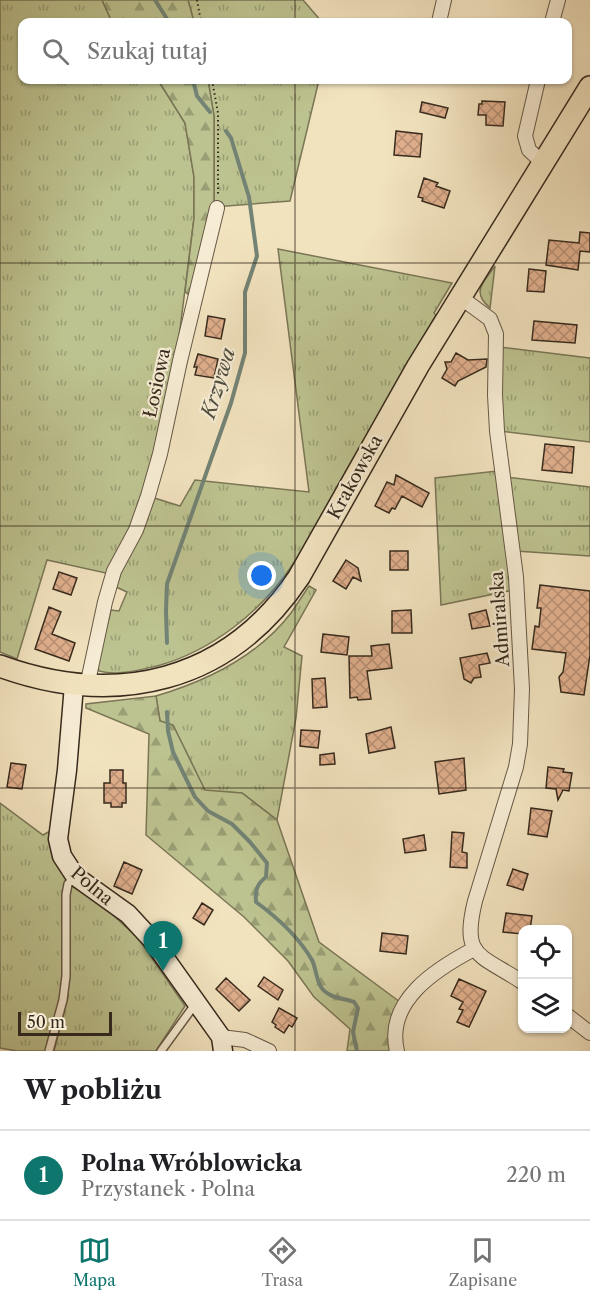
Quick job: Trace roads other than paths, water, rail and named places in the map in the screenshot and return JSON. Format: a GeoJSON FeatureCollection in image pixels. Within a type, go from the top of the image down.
{"type":"FeatureCollection","features":[{"type":"Feature","properties":{"kind":"main road","name":"Krakowska"},"geometry":{"type":"LineString","coordinates":[[0,666],[45,680],[80,686],[120,686],[144,682],[184,671],[223,652],[263,621],[285,597],[299,577],[418,366],[590,87]]}},
{"type":"Feature","properties":{"kind":"street"},"geometry":{"type":"LineString","coordinates":[[440,18],[444,0]]}},
{"type":"Feature","properties":{"kind":"street"},"geometry":{"type":"LineString","coordinates":[[553,18],[558,0]]}},
{"type":"Feature","properties":{"kind":"street"},"geometry":{"type":"LineString","coordinates":[[537,84],[525,136],[529,150],[544,164]]}},
{"type":"Feature","properties":{"kind":"street","name":"Łosiowa"},"geometry":{"type":"LineString","coordinates":[[80,686],[114,571],[135,530],[148,496],[218,208]]}},
{"type":"Feature","properties":{"kind":"street","name":"Admiralska"},"geometry":{"type":"LineString","coordinates":[[460,297],[490,319],[496,334],[497,431],[516,577],[522,689],[516,767],[471,920],[471,941],[474,949]]}},
{"type":"Feature","properties":{"kind":"street","name":"Polna"},"geometry":{"type":"LineString","coordinates":[[80,686],[58,838],[62,856],[75,876],[128,914],[152,940],[222,1044]]}},
{"type":"Feature","properties":{"kind":"street"},"geometry":{"type":"LineString","coordinates":[[397,1051],[395,1032],[402,1007],[415,990],[432,975],[474,949],[518,979]]}},
{"type":"Feature","properties":{"kind":"street"},"geometry":{"type":"LineString","coordinates":[[572,1020],[590,1033]]}},
{"type":"Feature","properties":{"kind":"street"},"geometry":{"type":"LineString","coordinates":[[222,1044],[245,1040],[269,1051]]}},
{"type":"Feature","properties":{"kind":"lane"},"geometry":{"type":"LineString","coordinates":[[49,1051],[63,1000],[66,976],[66,895],[68,884],[75,876]]}},
{"type":"Feature","properties":{"kind":"lane"},"geometry":{"type":"LineString","coordinates":[[161,1051],[196,1003]]}},
{"type":"Feature","properties":{"kind":"waterway","name":"Krzywa"},"geometry":{"type":"LineString","coordinates":[[155,0],[166,18]]}},
{"type":"Feature","properties":{"kind":"waterway","name":"Krzywa"},"geometry":{"type":"LineString","coordinates":[[194,84],[197,96],[210,112]]}},
{"type":"Feature","properties":{"kind":"waterway","name":"Krzywa"},"geometry":{"type":"LineString","coordinates":[[167,643],[167,584],[231,403],[245,353],[245,292],[257,256],[249,197],[231,138],[226,131]]}},
{"type":"Feature","properties":{"kind":"waterway","name":"Krzywa"},"geometry":{"type":"LineString","coordinates":[[167,712],[168,731],[173,752],[195,797],[208,811],[232,824],[267,863],[266,877],[257,888],[256,902],[294,935],[312,960],[319,984],[324,991],[332,996],[354,1002],[358,1008],[353,1032],[357,1051]]}},
{"type":"Feature","properties":{"kind":"place","name":"Polna Wróblowicka"},"geometry":{"type":"Point","coordinates":[163,971]}}]}
